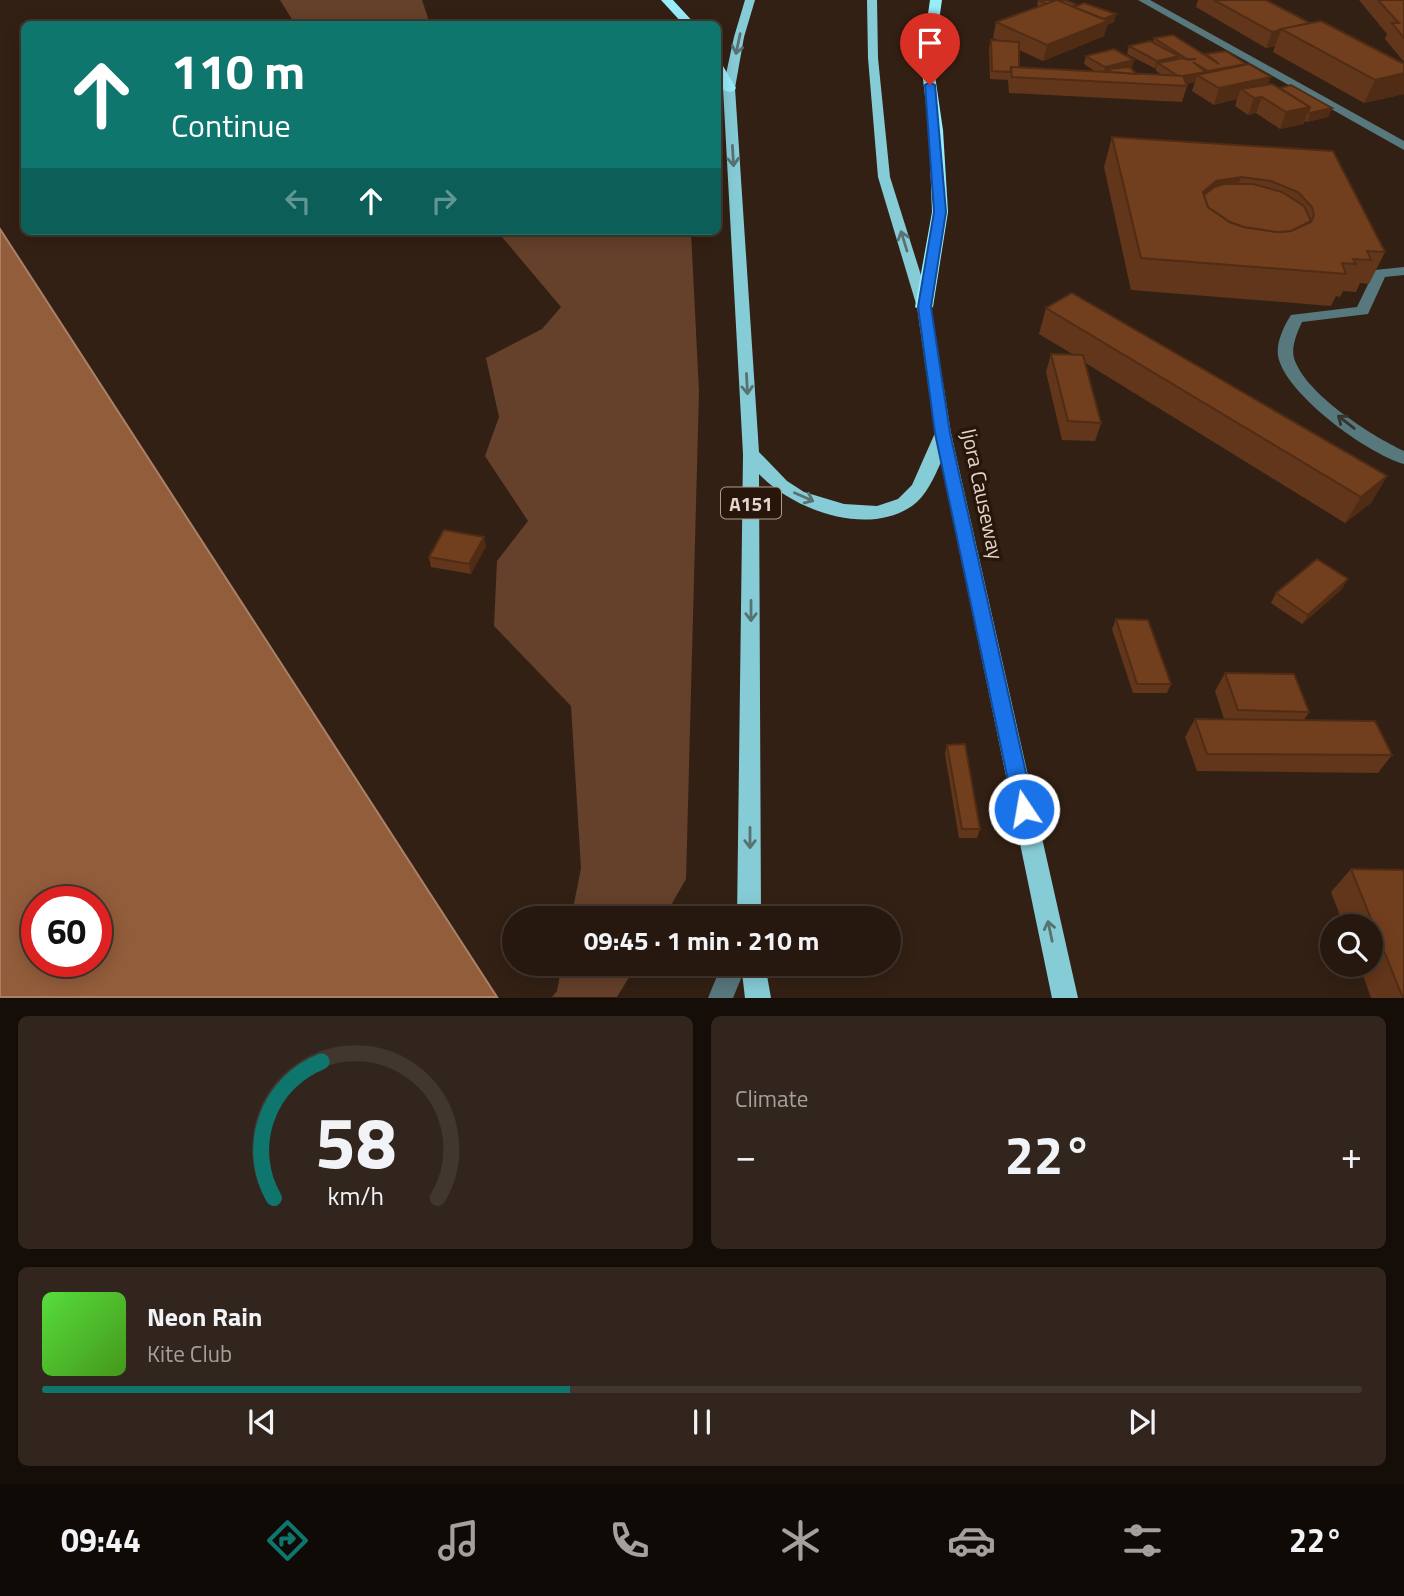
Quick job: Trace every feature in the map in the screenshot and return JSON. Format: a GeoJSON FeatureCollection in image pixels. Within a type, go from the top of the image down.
{"type":"FeatureCollection","features":[{"type":"Feature","properties":{"kind":"highway"},"geometry":{"type":"LineString","coordinates":[[667,0],[687,21]]}},
{"type":"Feature","properties":{"kind":"highway"},"geometry":{"type":"LineString","coordinates":[[924,307],[940,212],[936,130],[927,62],[936,0]]}},
{"type":"Feature","properties":{"kind":"highway"},"geometry":{"type":"LineString","coordinates":[[721,74],[729,88]]}},
{"type":"Feature","properties":{"kind":"main road","name":"A151"},"geometry":{"type":"LineString","coordinates":[[749,906],[751,454],[729,88],[739,37],[750,0]]}},
{"type":"Feature","properties":{"kind":"main road","name":"Ijora Causeway"},"geometry":{"type":"LineString","coordinates":[[872,0],[873,58],[884,177],[924,307],[943,433],[1065,998]]}},
{"type":"Feature","properties":{"kind":"main road"},"geometry":{"type":"LineString","coordinates":[[751,454],[785,488],[836,511],[878,511],[904,503],[923,482],[943,433]]}},
{"type":"Feature","properties":{"kind":"main road"},"geometry":{"type":"LineString","coordinates":[[755,976],[758,998]]}},
{"type":"Feature","properties":{"kind":"street"},"geometry":{"type":"LineString","coordinates":[[1143,0],[1404,146]]}},
{"type":"Feature","properties":{"kind":"street"},"geometry":{"type":"LineString","coordinates":[[1404,271],[1380,273],[1363,311],[1296,318],[1285,345],[1288,361],[1316,398],[1351,427],[1404,458]]}},
{"type":"Feature","properties":{"kind":"street"},"geometry":{"type":"LineString","coordinates":[[720,998],[730,976]]}},
{"type":"Feature","properties":{"kind":"shaded area"},"geometry":{"type":"Polygon","coordinates":[[[280,0],[422,0],[429,21],[293,21],[280,0]]]}},
{"type":"Feature","properties":{"kind":"shaded area"},"geometry":{"type":"Polygon","coordinates":[[[0,229],[497,997],[0,997],[0,229]]]}},
{"type":"Feature","properties":{"kind":"shaded area"},"geometry":{"type":"Polygon","coordinates":[[[503,235],[691,235],[699,392],[686,879],[670,906],[574,906],[581,868],[571,706],[494,626],[497,561],[528,521],[485,456],[499,417],[486,358],[542,329],[561,307],[503,235]]]}},
{"type":"Feature","properties":{"kind":"shaded area"},"geometry":{"type":"Polygon","coordinates":[[[560,976],[630,976],[617,997],[552,997],[557,991],[560,976]]]}},
{"type":"Feature","properties":{"kind":"building"},"geometry":{"type":"Polygon","coordinates":[[[1038,0],[1057,0],[1047,4],[1038,0]]]}},
{"type":"Feature","properties":{"kind":"building"},"geometry":{"type":"Polygon","coordinates":[[[1057,0],[1065,0],[1075,4],[1070,6],[1057,0]]]}},
{"type":"Feature","properties":{"kind":"building"},"geometry":{"type":"Polygon","coordinates":[[[1057,0],[1108,21],[1047,45],[996,22],[1057,0]]]}},
{"type":"Feature","properties":{"kind":"building"},"geometry":{"type":"Polygon","coordinates":[[[1214,0],[1266,0],[1310,23],[1272,32],[1214,0]]]}},
{"type":"Feature","properties":{"kind":"building"},"geometry":{"type":"Polygon","coordinates":[[[1378,0],[1404,0],[1404,38],[1392,23],[1399,23],[1378,0]]]}},
{"type":"Feature","properties":{"kind":"building"},"geometry":{"type":"Polygon","coordinates":[[[1084,3],[1116,14],[1104,19],[1074,7],[1084,3]]]}},
{"type":"Feature","properties":{"kind":"building"},"geometry":{"type":"Polygon","coordinates":[[[1321,21],[1404,64],[1404,73],[1375,80],[1281,29],[1321,21]]]}},
{"type":"Feature","properties":{"kind":"building"},"geometry":{"type":"Polygon","coordinates":[[[1173,35],[1219,64],[1206,54],[1226,51],[1246,64],[1208,71],[1193,62],[1206,72],[1178,76],[1158,63],[1183,58],[1187,60],[1196,59],[1187,59],[1154,38],[1173,35]]]}},
{"type":"Feature","properties":{"kind":"building"},"geometry":{"type":"Polygon","coordinates":[[[991,40],[1019,42],[1019,68],[1011,67],[1010,72],[992,71],[991,40]]]}},
{"type":"Feature","properties":{"kind":"building"},"geometry":{"type":"Polygon","coordinates":[[[1150,41],[1179,56],[1157,61],[1129,46],[1150,41]]]}},
{"type":"Feature","properties":{"kind":"building"},"geometry":{"type":"Polygon","coordinates":[[[1114,49],[1134,60],[1105,67],[1086,56],[1114,49]]]}},
{"type":"Feature","properties":{"kind":"building"},"geometry":{"type":"Polygon","coordinates":[[[1249,64],[1271,77],[1219,88],[1197,75],[1249,64]]]}},
{"type":"Feature","properties":{"kind":"building"},"geometry":{"type":"Polygon","coordinates":[[[1011,67],[1183,76],[1187,86],[1012,77],[1011,67]]]}},
{"type":"Feature","properties":{"kind":"building"},"geometry":{"type":"Polygon","coordinates":[[[1130,67],[1136,74],[1112,72],[1108,69],[1130,67]]]}},
{"type":"Feature","properties":{"kind":"building"},"geometry":{"type":"Polygon","coordinates":[[[1272,84],[1310,107],[1286,112],[1262,97],[1254,98],[1241,89],[1272,84]]]}},
{"type":"Feature","properties":{"kind":"building"},"geometry":{"type":"Polygon","coordinates":[[[1291,85],[1332,108],[1308,112],[1310,107],[1280,88],[1291,85]]]}},
{"type":"Feature","properties":{"kind":"building"},"geometry":{"type":"Polygon","coordinates":[[[1112,137],[1333,151],[1385,252],[1367,251],[1371,260],[1353,259],[1356,264],[1342,263],[1346,274],[1141,258],[1112,137]],[[1241,177],[1216,181],[1203,192],[1208,207],[1230,222],[1244,227],[1277,232],[1291,231],[1311,222],[1314,215],[1312,207],[1298,192],[1271,181],[1241,177]]]}},
{"type":"Feature","properties":{"kind":"building"},"geometry":{"type":"Polygon","coordinates":[[[1224,184],[1253,184],[1282,192],[1304,206],[1311,221],[1291,231],[1277,232],[1230,222],[1208,207],[1204,195],[1214,187],[1224,184]]]}},
{"type":"Feature","properties":{"kind":"building"},"geometry":{"type":"Polygon","coordinates":[[[1072,293],[1387,476],[1361,497],[1046,308],[1072,293]]]}},
{"type":"Feature","properties":{"kind":"building"},"geometry":{"type":"Polygon","coordinates":[[[1051,354],[1083,355],[1101,423],[1068,421],[1051,354]]]}},
{"type":"Feature","properties":{"kind":"building"},"geometry":{"type":"Polygon","coordinates":[[[444,530],[484,537],[469,564],[429,557],[444,530]]]}},
{"type":"Feature","properties":{"kind":"building"},"geometry":{"type":"Polygon","coordinates":[[[1317,559],[1348,579],[1308,615],[1276,593],[1317,559]]]}},
{"type":"Feature","properties":{"kind":"building"},"geometry":{"type":"Polygon","coordinates":[[[1116,619],[1148,620],[1171,684],[1137,684],[1116,619]]]}},
{"type":"Feature","properties":{"kind":"building"},"geometry":{"type":"Polygon","coordinates":[[[1225,673],[1294,674],[1309,712],[1238,710],[1225,673]]]}},
{"type":"Feature","properties":{"kind":"building"},"geometry":{"type":"Polygon","coordinates":[[[1195,719],[1375,721],[1392,755],[1207,754],[1195,719]]]}},
{"type":"Feature","properties":{"kind":"building"},"geometry":{"type":"Polygon","coordinates":[[[965,744],[980,829],[962,829],[947,745],[965,744]]]}},
{"type":"Feature","properties":{"kind":"building"},"geometry":{"type":"Polygon","coordinates":[[[1351,869],[1404,870],[1404,998],[1383,948],[1383,914],[1369,914],[1351,869]]]}},
{"type":"Feature","properties":{"kind":"route"},"geometry":{"type":"LineString","coordinates":[[930,85],[936,130],[940,212],[924,307],[943,433],[1024,809]]}}]}
